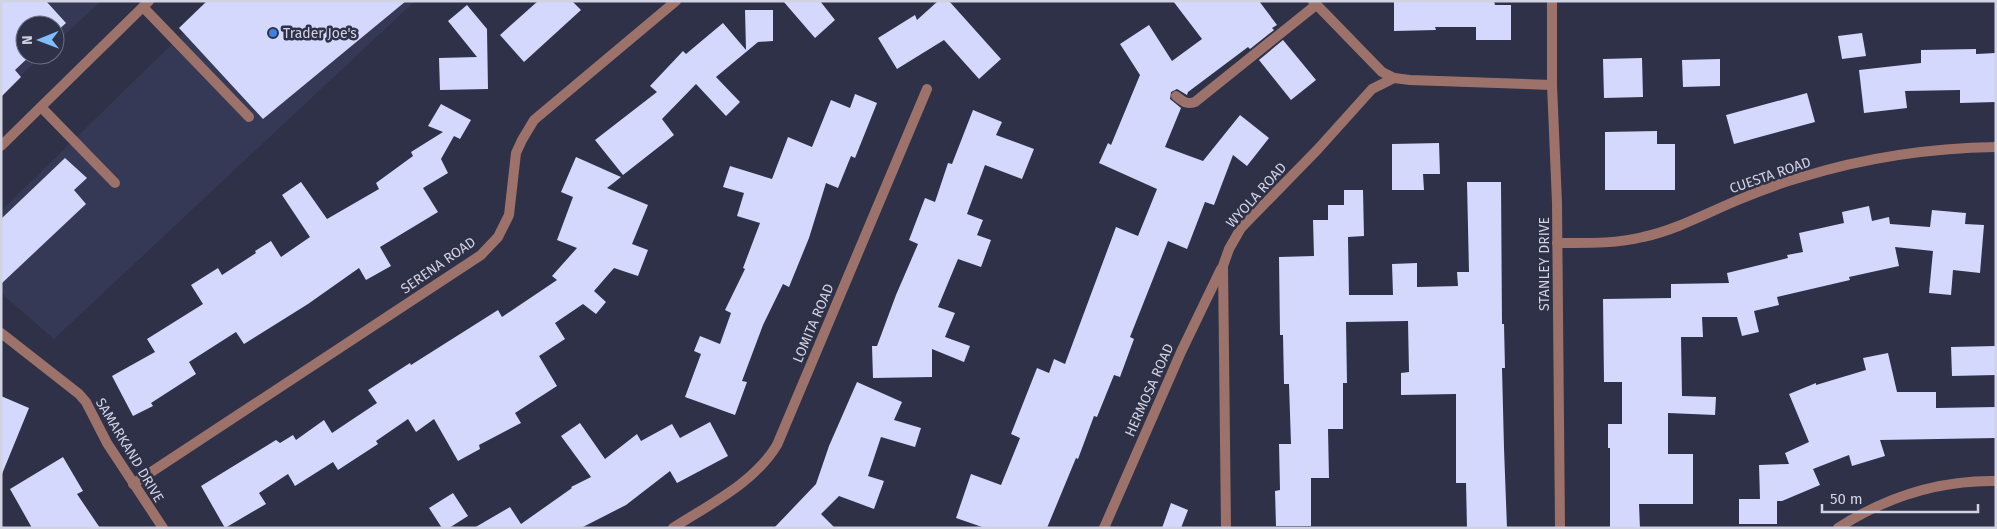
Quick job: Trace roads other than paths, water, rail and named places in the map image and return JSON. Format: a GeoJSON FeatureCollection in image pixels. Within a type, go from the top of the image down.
{"type":"FeatureCollection","features":[{"type":"Feature","properties":{"kind":"street","name":"SERENA ROAD"},"geometry":{"type":"LineString","coordinates":[[133,484],[481,255],[498,237],[509,215],[516,153],[534,120],[676,1]]}},
{"type":"Feature","properties":{"kind":"street","name":"STANLEY DRIVE"},"geometry":{"type":"LineString","coordinates":[[1552,1],[1552,86],[1557,202],[1560,528]]}},
{"type":"Feature","properties":{"kind":"street"},"geometry":{"type":"LineString","coordinates":[[1176,96],[1185,103],[1195,102],[1314,3],[1382,72],[1394,78],[1420,81],[1552,86]]}},
{"type":"Feature","properties":{"kind":"street"},"geometry":{"type":"LineString","coordinates":[[1,146],[146,4],[249,116]]}},
{"type":"Feature","properties":{"kind":"street","name":"WYOLA ROAD"},"geometry":{"type":"LineString","coordinates":[[1226,528],[1223,266],[1229,249],[1241,228],[1318,149],[1372,89],[1394,78]]}},
{"type":"Feature","properties":{"kind":"street","name":"LOMITA ROAD"},"geometry":{"type":"LineString","coordinates":[[673,528],[747,479],[766,460],[777,444],[927,89]]}},
{"type":"Feature","properties":{"kind":"street"},"geometry":{"type":"LineString","coordinates":[[41,107],[115,183]]}},
{"type":"Feature","properties":{"kind":"street","name":"CUESTA ROAD"},"geometry":{"type":"LineString","coordinates":[[1557,244],[1603,243],[1642,237],[1672,229],[1742,198],[1792,180],[1862,160],[1905,152],[1947,148],[1996,147]]}},
{"type":"Feature","properties":{"kind":"street","name":"HERMOSA ROAD"},"geometry":{"type":"LineString","coordinates":[[1104,528],[1181,352],[1223,266]]}},
{"type":"Feature","properties":{"kind":"street","name":"SAMARKAND DRIVE"},"geometry":{"type":"LineString","coordinates":[[1,333],[79,394],[86,402],[107,443],[163,528]]}},
{"type":"Feature","properties":{"kind":"street"},"geometry":{"type":"LineString","coordinates":[[1838,528],[1859,514],[1884,502],[1916,491],[1955,483],[1996,481]]}},
{"type":"Feature","properties":{"kind":"place","name":"Trader Joe's"},"geometry":{"type":"Point","coordinates":[273,33]}}]}
